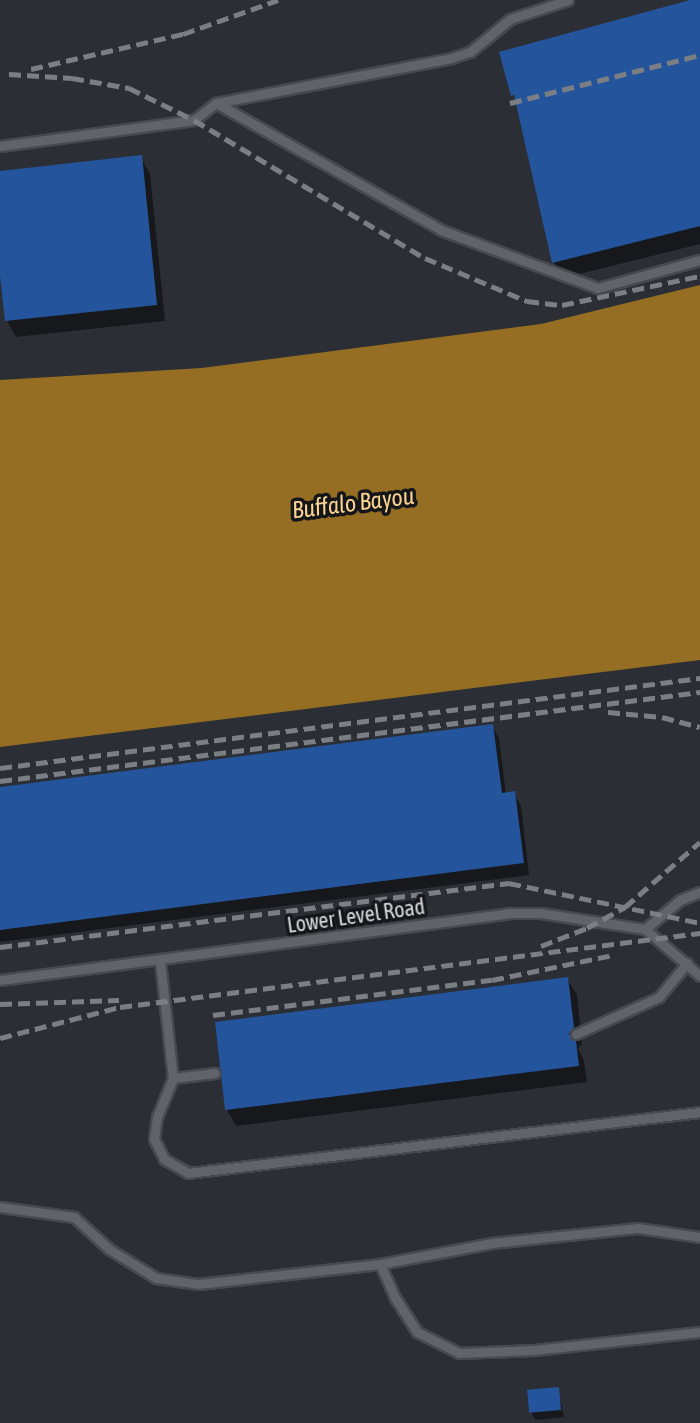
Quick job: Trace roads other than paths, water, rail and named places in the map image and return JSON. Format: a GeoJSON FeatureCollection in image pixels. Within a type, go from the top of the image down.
{"type":"FeatureCollection","features":[{"type":"Feature","properties":{"kind":"lane"},"geometry":{"type":"LineString","coordinates":[[0,146],[194,120],[216,103],[451,58],[470,52],[483,38],[510,19],[568,0]]}},
{"type":"Feature","properties":{"kind":"lane"},"geometry":{"type":"LineString","coordinates":[[216,103],[441,230],[598,288],[700,260]]}},
{"type":"Feature","properties":{"kind":"lane"},"geometry":{"type":"LineString","coordinates":[[700,892],[680,900],[645,929],[700,976]]}},
{"type":"Feature","properties":{"kind":"lane","name":"Lower Level Road"},"geometry":{"type":"LineString","coordinates":[[0,980],[511,913],[540,913],[645,929]]}},
{"type":"Feature","properties":{"kind":"lane"},"geometry":{"type":"LineString","coordinates":[[160,961],[173,1078],[157,1117],[154,1139],[164,1159],[188,1173],[700,1112]]}},
{"type":"Feature","properties":{"kind":"lane"},"geometry":{"type":"LineString","coordinates":[[576,1034],[659,997],[687,963]]}},
{"type":"Feature","properties":{"kind":"lane"},"geometry":{"type":"LineString","coordinates":[[173,1078],[215,1073]]}},
{"type":"Feature","properties":{"kind":"lane"},"geometry":{"type":"LineString","coordinates":[[0,1207],[74,1217],[109,1249],[156,1278],[198,1284],[380,1264],[492,1243],[638,1228],[700,1237]]}},
{"type":"Feature","properties":{"kind":"lane"},"geometry":{"type":"LineString","coordinates":[[380,1264],[417,1332],[459,1353],[534,1350],[700,1332]]}},
{"type":"Feature","properties":{"kind":"water","name":"Buffalo Bayou"},"geometry":{"type":"Polygon","coordinates":[[[700,285],[700,660],[0,747],[0,380],[202,368],[541,324],[700,285]]]}},
{"type":"Feature","properties":{"kind":"railway"},"geometry":{"type":"LineString","coordinates":[[31,69],[183,34],[278,0]]}},
{"type":"Feature","properties":{"kind":"railway"},"geometry":{"type":"LineString","coordinates":[[510,103],[700,55]]}},
{"type":"Feature","properties":{"kind":"railway"},"geometry":{"type":"LineString","coordinates":[[9,74],[72,78],[129,88],[194,120],[425,258],[527,301],[562,305],[700,276]]}},
{"type":"Feature","properties":{"kind":"railway"},"geometry":{"type":"LineString","coordinates":[[0,768],[700,678]]}},
{"type":"Feature","properties":{"kind":"railway"},"geometry":{"type":"LineString","coordinates":[[0,781],[700,692]]}},
{"type":"Feature","properties":{"kind":"railway"},"geometry":{"type":"LineString","coordinates":[[608,712],[662,717],[700,727]]}},
{"type":"Feature","properties":{"kind":"railway"},"geometry":{"type":"LineString","coordinates":[[541,946],[587,928],[625,907],[700,842]]}},
{"type":"Feature","properties":{"kind":"railway"},"geometry":{"type":"LineString","coordinates":[[0,947],[509,883],[700,923]]}},
{"type":"Feature","properties":{"kind":"railway"},"geometry":{"type":"LineString","coordinates":[[0,1038],[120,1007],[700,933]]}},
{"type":"Feature","properties":{"kind":"railway"},"geometry":{"type":"LineString","coordinates":[[213,1015],[492,980],[613,955]]}},
{"type":"Feature","properties":{"kind":"railway"},"geometry":{"type":"LineString","coordinates":[[0,1004],[119,1000]]}}]}
